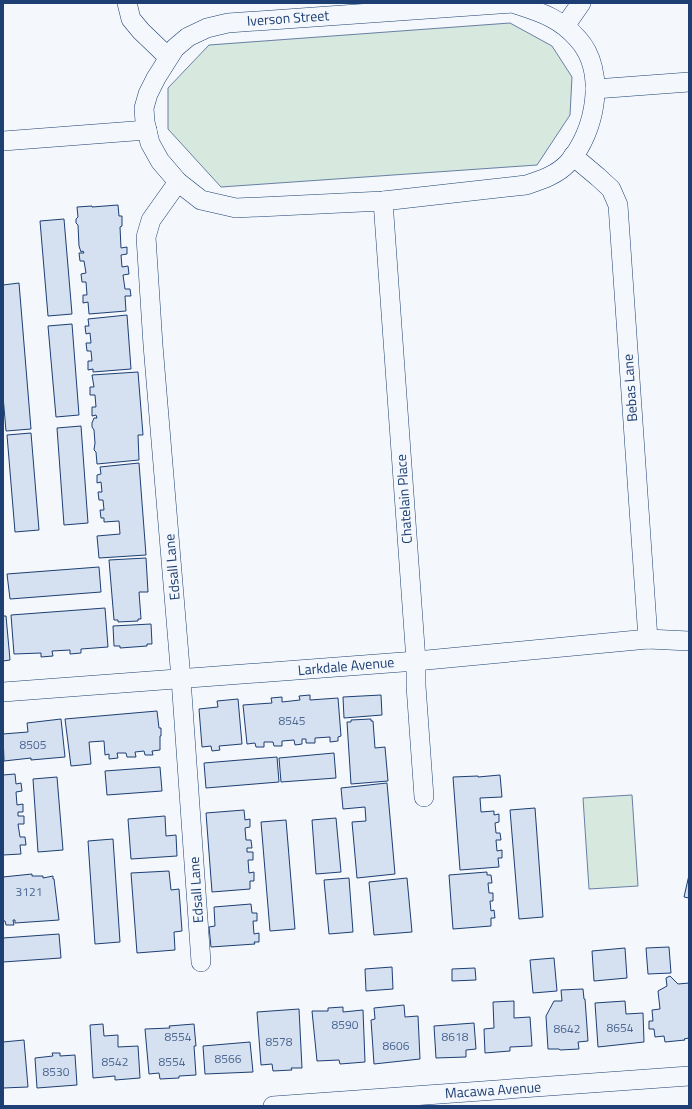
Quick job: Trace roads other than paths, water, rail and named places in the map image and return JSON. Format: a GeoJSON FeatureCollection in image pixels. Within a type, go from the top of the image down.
{"type":"FeatureCollection","features":[{"type":"Feature","properties":{"kind":"street"},"geometry":{"type":"LineString","coordinates":[[127,3],[131,19],[141,31],[168,57]]}},
{"type":"Feature","properties":{"kind":"street","name":"Iverson Street"},"geometry":{"type":"LineString","coordinates":[[512,3],[550,16],[565,26],[579,40],[587,53],[595,78],[592,114],[584,139],[568,163],[548,178],[526,185],[383,200],[236,208],[201,200],[178,182],[160,161],[150,143],[144,108],[148,94],[168,57],[175,48],[188,37],[207,28],[228,23],[367,8],[512,3]]}},
{"type":"Feature","properties":{"kind":"street"},"geometry":{"type":"LineString","coordinates":[[565,26],[581,3]]}},
{"type":"Feature","properties":{"kind":"street"},"geometry":{"type":"LineString","coordinates":[[595,89],[689,82]]}},
{"type":"Feature","properties":{"kind":"street"},"geometry":{"type":"LineString","coordinates":[[3,141],[147,130]]}},
{"type":"Feature","properties":{"kind":"street","name":"Bebas Lane"},"geometry":{"type":"LineString","coordinates":[[573,156],[611,189],[618,205],[648,639]]}},
{"type":"Feature","properties":{"kind":"street","name":"Edsall Lane"},"geometry":{"type":"LineString","coordinates":[[178,182],[151,220],[146,237],[153,344],[181,679],[201,962]]}},
{"type":"Feature","properties":{"kind":"street","name":"Chatelain Place"},"geometry":{"type":"LineString","coordinates":[[383,200],[416,660],[416,686],[424,797]]}},
{"type":"Feature","properties":{"kind":"street","name":"Larkdale Avenue"},"geometry":{"type":"LineString","coordinates":[[3,692],[416,660],[648,639],[689,641]]}},
{"type":"Feature","properties":{"kind":"street","name":"Macawa Avenue"},"geometry":{"type":"LineString","coordinates":[[273,1106],[689,1076]]}}]}
